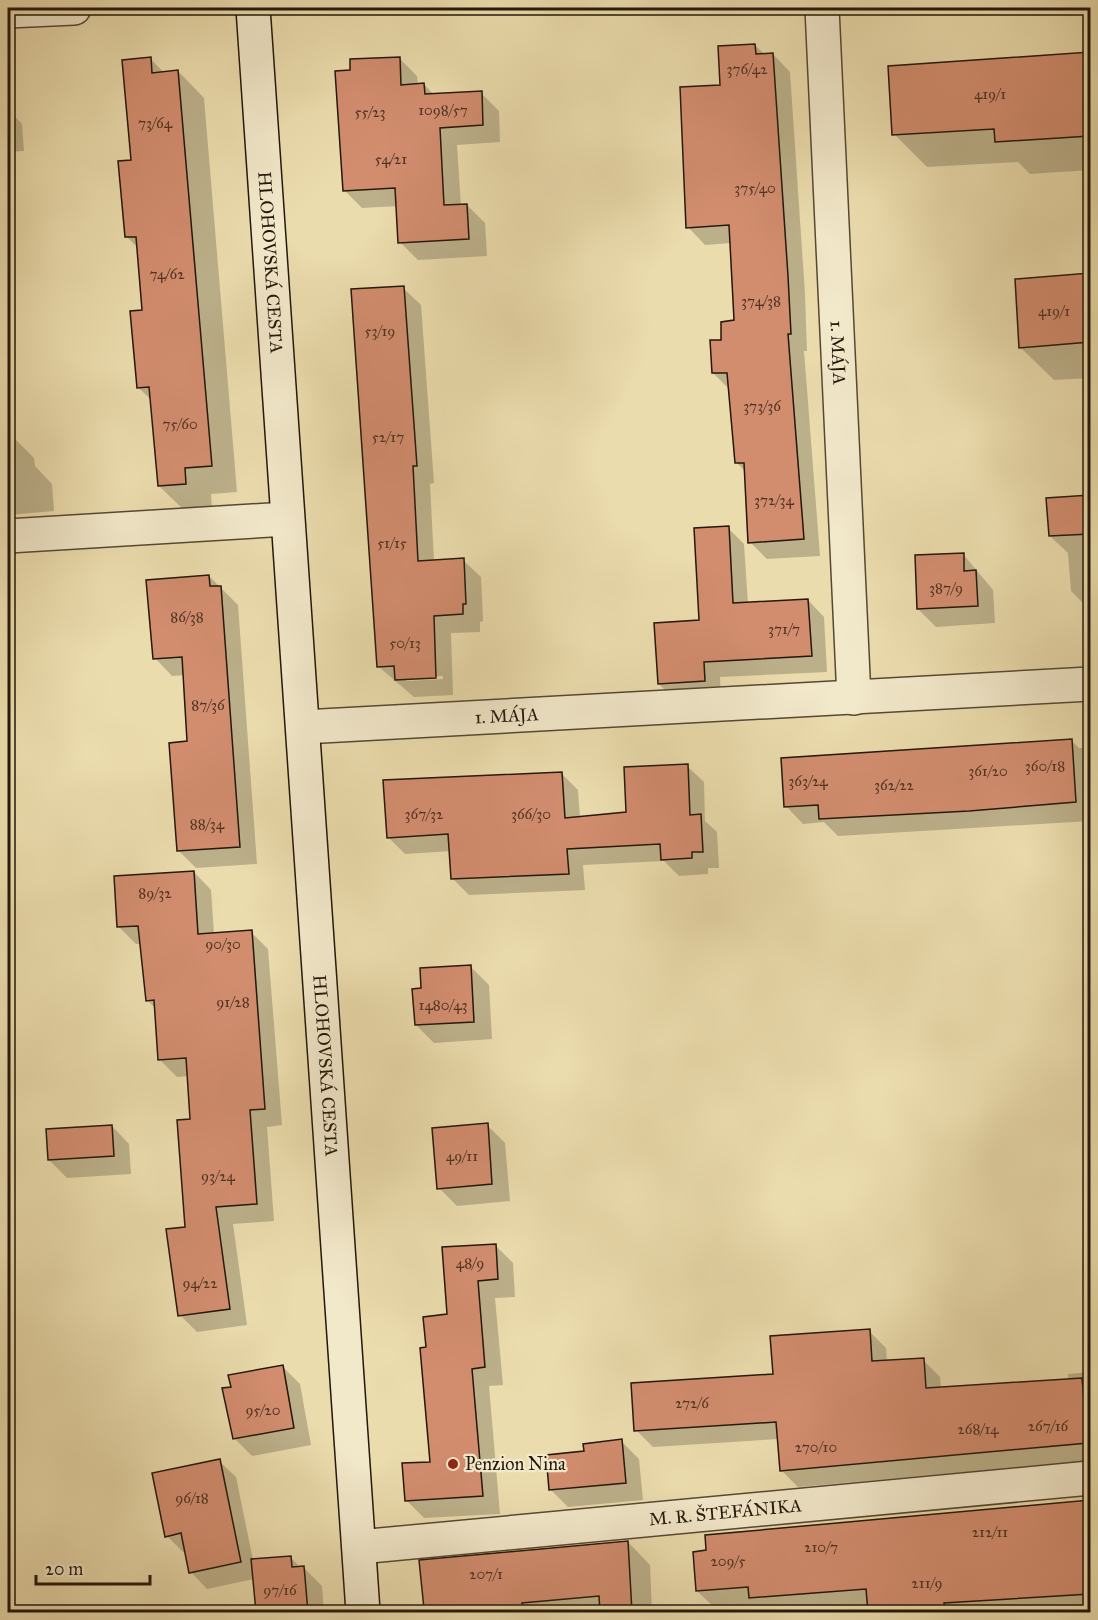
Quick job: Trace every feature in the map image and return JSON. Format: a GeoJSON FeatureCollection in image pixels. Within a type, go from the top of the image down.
{"type":"FeatureCollection","features":[{"type":"Feature","properties":{"kind":"street"},"geometry":{"type":"LineString","coordinates":[[8,11],[74,8]]}},
{"type":"Feature","properties":{"kind":"street","name":"HLOHOVSKÁ CESTA"},"geometry":{"type":"LineString","coordinates":[[253,8],[363,1612]]}},
{"type":"Feature","properties":{"kind":"street","name":"1. MÁJA"},"geometry":{"type":"LineString","coordinates":[[822,8],[854,698]]}},
{"type":"Feature","properties":{"kind":"street"},"geometry":{"type":"LineString","coordinates":[[8,536],[287,519]]}},
{"type":"Feature","properties":{"kind":"street","name":"1. MÁJA"},"geometry":{"type":"LineString","coordinates":[[303,727],[1090,684]]}},
{"type":"Feature","properties":{"kind":"street","name":"M. R. ŠTEFÁNIKA"},"geometry":{"type":"LineString","coordinates":[[359,1547],[1090,1478]]}},
{"type":"Feature","properties":{"kind":"building"},"geometry":{"type":"Polygon","coordinates":[[[755,44],[756,54],[773,53],[788,276],[791,334],[788,334],[804,539],[748,543],[744,463],[735,463],[727,373],[712,373],[710,340],[721,340],[721,322],[734,320],[729,225],[686,228],[680,87],[720,85],[718,46],[755,44]]]}},
{"type":"Feature","properties":{"kind":"building"},"geometry":{"type":"Polygon","coordinates":[[[1090,52],[1090,136],[995,142],[994,129],[892,135],[888,66],[1090,52]]]}},
{"type":"Feature","properties":{"kind":"building"},"geometry":{"type":"Polygon","coordinates":[[[151,57],[152,73],[178,70],[212,466],[185,468],[186,484],[158,486],[149,387],[137,388],[130,311],[142,310],[136,237],[125,237],[118,161],[131,160],[122,60],[151,57]]]}},
{"type":"Feature","properties":{"kind":"building"},"geometry":{"type":"Polygon","coordinates":[[[400,57],[401,85],[424,83],[425,94],[482,91],[483,125],[440,128],[444,205],[467,204],[469,239],[398,243],[395,188],[343,191],[335,71],[350,70],[350,59],[400,57]]]}},
{"type":"Feature","properties":{"kind":"building"},"geometry":{"type":"Polygon","coordinates":[[[1090,273],[1090,342],[1019,348],[1015,279],[1090,273]]]}},
{"type":"Feature","properties":{"kind":"building"},"geometry":{"type":"Polygon","coordinates":[[[404,286],[417,466],[413,466],[418,561],[464,558],[466,604],[463,604],[463,614],[434,616],[436,678],[395,680],[394,666],[377,667],[351,289],[404,286]]]}},
{"type":"Feature","properties":{"kind":"building"},"geometry":{"type":"Polygon","coordinates":[[[1090,495],[1090,534],[1049,536],[1046,498],[1090,495]]]}},
{"type":"Feature","properties":{"kind":"building"},"geometry":{"type":"Polygon","coordinates":[[[729,526],[733,603],[808,599],[812,656],[704,662],[705,681],[658,684],[654,623],[699,620],[694,528],[729,526]]]}},
{"type":"Feature","properties":{"kind":"building"},"geometry":{"type":"Polygon","coordinates":[[[964,553],[964,571],[976,570],[978,606],[917,609],[915,555],[964,553]]]}},
{"type":"Feature","properties":{"kind":"building"},"geometry":{"type":"Polygon","coordinates":[[[209,575],[210,586],[221,586],[240,847],[177,851],[169,743],[187,741],[182,657],[153,659],[146,580],[209,575]]]}},
{"type":"Feature","properties":{"kind":"building"},"geometry":{"type":"Polygon","coordinates":[[[1072,739],[1076,802],[969,811],[819,819],[818,805],[784,807],[781,758],[1072,739]]]}},
{"type":"Feature","properties":{"kind":"building"},"geometry":{"type":"Polygon","coordinates":[[[688,764],[690,815],[701,814],[703,852],[692,852],[692,858],[661,860],[660,844],[567,849],[569,874],[451,879],[448,834],[387,838],[383,780],[562,772],[565,818],[626,812],[624,767],[688,764]]]}},
{"type":"Feature","properties":{"kind":"building"},"geometry":{"type":"Polygon","coordinates":[[[194,871],[198,934],[252,930],[265,1109],[250,1110],[257,1204],[216,1207],[230,1309],[178,1316],[166,1229],[185,1227],[177,1120],[190,1119],[186,1058],[158,1060],[154,1000],[146,1001],[138,926],[117,927],[114,876],[194,871]]]}},
{"type":"Feature","properties":{"kind":"building"},"geometry":{"type":"Polygon","coordinates":[[[471,965],[474,1022],[415,1025],[412,989],[421,988],[420,968],[471,965]]]}},
{"type":"Feature","properties":{"kind":"building"},"geometry":{"type":"Polygon","coordinates":[[[488,1123],[492,1184],[437,1189],[432,1128],[488,1123]]]}},
{"type":"Feature","properties":{"kind":"building"},"geometry":{"type":"Polygon","coordinates":[[[112,1125],[114,1156],[48,1160],[46,1129],[112,1125]]]}},
{"type":"Feature","properties":{"kind":"building"},"geometry":{"type":"Polygon","coordinates":[[[496,1244],[498,1279],[478,1281],[485,1367],[472,1369],[483,1496],[405,1501],[402,1463],[430,1462],[420,1348],[426,1347],[423,1317],[447,1314],[442,1247],[496,1244]]]}},
{"type":"Feature","properties":{"kind":"building"},"geometry":{"type":"Polygon","coordinates":[[[870,1329],[872,1361],[924,1358],[926,1388],[1082,1378],[1088,1443],[780,1471],[776,1422],[634,1431],[631,1383],[773,1374],[770,1336],[870,1329]]]}},
{"type":"Feature","properties":{"kind":"building"},"geometry":{"type":"Polygon","coordinates":[[[283,1365],[294,1428],[233,1439],[222,1388],[231,1387],[228,1375],[283,1365]]]}},
{"type":"Feature","properties":{"kind":"building"},"geometry":{"type":"Polygon","coordinates":[[[622,1439],[626,1483],[549,1490],[546,1455],[584,1451],[583,1444],[622,1439]]]}},
{"type":"Feature","properties":{"kind":"building"},"geometry":{"type":"Polygon","coordinates":[[[220,1459],[241,1562],[189,1573],[181,1533],[165,1537],[152,1473],[220,1459]]]}},
{"type":"Feature","properties":{"kind":"building"},"geometry":{"type":"Polygon","coordinates":[[[1090,1500],[1090,1594],[944,1603],[945,1612],[868,1612],[866,1589],[749,1598],[748,1587],[696,1591],[693,1552],[706,1550],[705,1535],[1090,1500]]]}},
{"type":"Feature","properties":{"kind":"building"},"geometry":{"type":"Polygon","coordinates":[[[628,1541],[632,1612],[600,1612],[599,1596],[522,1603],[523,1612],[474,1612],[474,1607],[424,1609],[419,1560],[628,1541]]]}},
{"type":"Feature","properties":{"kind":"building"},"geometry":{"type":"Polygon","coordinates":[[[291,1556],[292,1567],[304,1566],[308,1612],[256,1612],[251,1559],[291,1556]]]}},
{"type":"Feature","properties":{"kind":"place","name":"Penzion Nina"},"geometry":{"type":"Point","coordinates":[453,1464]}}]}
